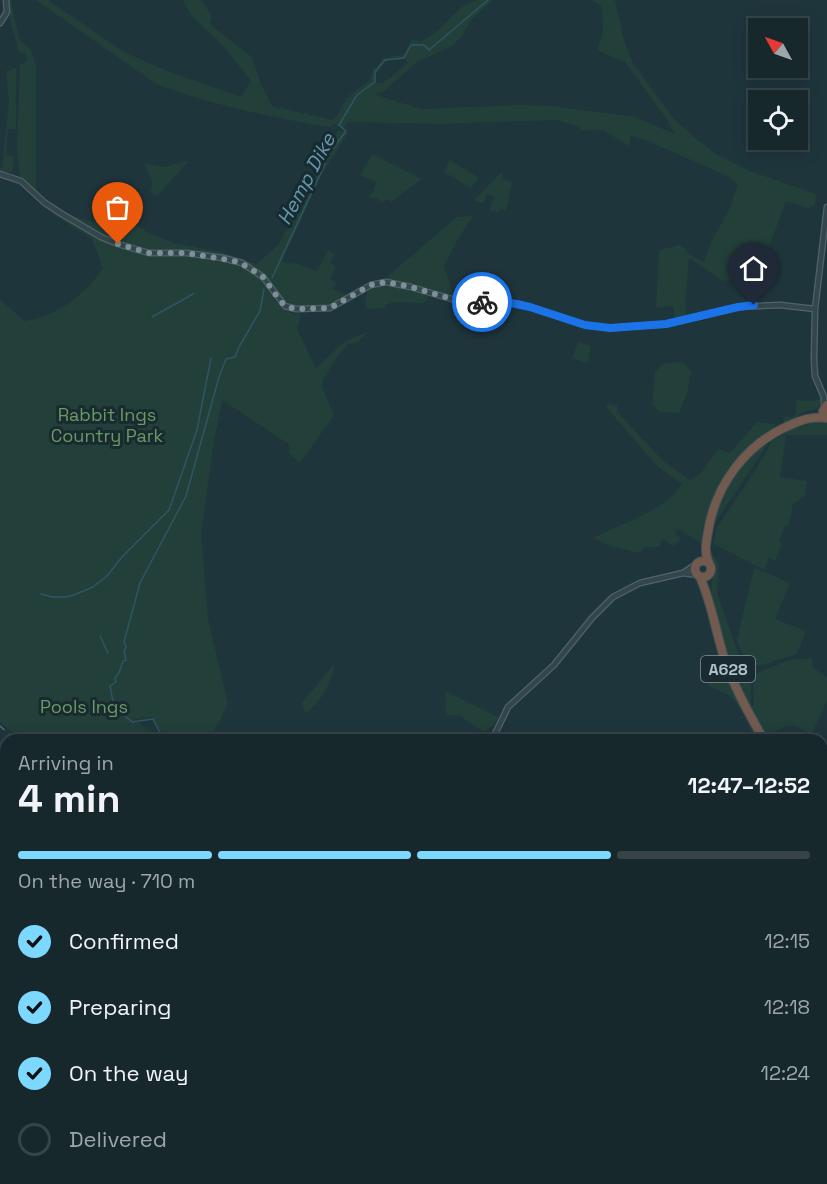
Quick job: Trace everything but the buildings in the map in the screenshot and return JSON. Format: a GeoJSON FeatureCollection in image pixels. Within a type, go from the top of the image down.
{"type":"FeatureCollection","features":[{"type":"Feature","properties":{"kind":"highway","name":"A628"},"geometry":{"type":"LineString","coordinates":[[761,734],[734,685],[708,594],[695,571],[696,564],[705,546],[716,503],[737,465],[754,448],[777,431],[817,416],[825,404]]}},
{"type":"Feature","properties":{"kind":"highway"},"geometry":{"type":"LineString","coordinates":[[825,404],[823,413],[827,418]]}},
{"type":"Feature","properties":{"kind":"highway"},"geometry":{"type":"LineString","coordinates":[[817,416],[827,418]]}},
{"type":"Feature","properties":{"kind":"highway","name":"A628"},"geometry":{"type":"LineString","coordinates":[[705,546],[705,554],[710,567],[708,594]]}},
{"type":"Feature","properties":{"kind":"highway"},"geometry":{"type":"LineString","coordinates":[[696,564],[705,561],[710,567],[708,576],[699,576]]}},
{"type":"Feature","properties":{"kind":"street"},"geometry":{"type":"LineString","coordinates":[[0,23],[7,12],[6,0]]}},
{"type":"Feature","properties":{"kind":"street"},"geometry":{"type":"LineString","coordinates":[[0,174],[26,184],[45,203],[62,214],[101,237],[123,246],[149,253],[187,253],[234,261],[248,267],[263,277],[281,302],[296,309],[330,308],[371,285],[386,282],[455,300],[506,302],[540,310],[585,325],[610,328],[666,324],[738,307],[780,305],[815,309]]}},
{"type":"Feature","properties":{"kind":"street"},"geometry":{"type":"LineString","coordinates":[[825,404],[814,369],[815,309],[827,207]]}},
{"type":"Feature","properties":{"kind":"street"},"geometry":{"type":"LineString","coordinates":[[495,734],[508,706],[554,665],[592,618],[613,597],[640,583],[683,573],[696,564]]}},
{"type":"Feature","properties":{"kind":"street"},"geometry":{"type":"LineString","coordinates":[[683,573],[699,576]]}},
{"type":"Feature","properties":{"kind":"green space"},"geometry":{"type":"Polygon","coordinates":[[[7,0],[11,0],[19,39],[31,50],[36,66],[36,189],[45,200],[20,177],[17,151],[20,64],[27,62],[26,54],[19,52],[7,0]]]}},
{"type":"Feature","properties":{"kind":"green space"},"geometry":{"type":"Polygon","coordinates":[[[36,0],[48,0],[124,52],[162,69],[241,97],[251,81],[225,48],[191,15],[183,0],[201,0],[212,16],[210,23],[213,27],[252,57],[261,84],[272,106],[332,120],[351,94],[369,82],[374,67],[376,68],[383,58],[403,55],[413,39],[419,42],[435,33],[462,7],[478,0],[493,0],[471,20],[462,36],[452,46],[417,62],[383,92],[376,93],[421,109],[553,106],[634,117],[675,134],[625,62],[597,50],[603,32],[602,6],[592,0],[615,0],[624,40],[633,63],[674,119],[716,154],[750,171],[816,194],[815,204],[808,208],[786,201],[758,277],[723,281],[689,258],[685,304],[687,318],[675,320],[673,306],[656,308],[659,250],[680,245],[686,249],[687,253],[704,262],[711,242],[729,210],[738,184],[727,176],[646,140],[631,136],[629,146],[603,130],[580,131],[580,127],[557,120],[439,124],[348,122],[343,129],[334,124],[329,127],[241,110],[156,84],[36,0]],[[405,58],[385,61],[377,72],[375,83],[383,83],[408,63],[405,58]]]}},
{"type":"Feature","properties":{"kind":"green space"},"geometry":{"type":"Polygon","coordinates":[[[16,68],[16,129],[8,129],[6,155],[14,156],[13,172],[0,172],[9,102],[6,71],[16,68]]]}},
{"type":"Feature","properties":{"kind":"green space","name":"Rabbit Ings Country Park"},"geometry":{"type":"Polygon","coordinates":[[[338,130],[348,133],[322,174],[282,261],[292,264],[293,262],[317,271],[328,250],[335,254],[330,263],[336,267],[330,279],[337,282],[333,289],[350,297],[332,304],[312,307],[292,304],[277,294],[274,300],[293,314],[301,314],[297,329],[316,368],[344,342],[369,331],[358,342],[348,344],[323,379],[322,387],[334,415],[300,463],[289,453],[290,445],[222,400],[201,534],[208,619],[228,704],[213,734],[162,734],[152,717],[133,719],[155,734],[15,734],[0,722],[0,299],[24,321],[36,319],[69,303],[88,287],[103,268],[92,239],[56,216],[28,191],[66,218],[73,216],[103,225],[118,222],[133,223],[149,233],[174,243],[221,252],[257,264],[279,244],[338,130]]]}},
{"type":"Feature","properties":{"kind":"green space"},"geometry":{"type":"Polygon","coordinates":[[[372,154],[422,179],[391,202],[388,199],[381,203],[377,198],[374,200],[369,196],[375,190],[373,188],[377,183],[360,175],[372,154]]]}},
{"type":"Feature","properties":{"kind":"green space"},"geometry":{"type":"Polygon","coordinates":[[[450,160],[479,178],[471,188],[444,172],[450,160]]]}},
{"type":"Feature","properties":{"kind":"green space"},"geometry":{"type":"Polygon","coordinates":[[[187,161],[157,196],[151,193],[152,182],[144,163],[164,167],[187,161]]]}},
{"type":"Feature","properties":{"kind":"green space"},"geometry":{"type":"Polygon","coordinates":[[[503,173],[502,179],[512,182],[506,211],[500,209],[499,213],[489,210],[494,197],[487,194],[483,204],[474,200],[503,173]]]}},
{"type":"Feature","properties":{"kind":"green space"},"geometry":{"type":"Polygon","coordinates":[[[473,216],[444,266],[455,300],[386,282],[389,275],[457,217],[473,216]]]}},
{"type":"Feature","properties":{"kind":"green space"},"geometry":{"type":"Polygon","coordinates":[[[380,285],[414,290],[429,298],[423,303],[393,302],[385,308],[365,309],[367,292],[380,285]]]}},
{"type":"Feature","properties":{"kind":"green space"},"geometry":{"type":"Polygon","coordinates":[[[468,304],[500,305],[487,329],[483,326],[486,320],[482,313],[469,322],[463,309],[468,304]]]}},
{"type":"Feature","properties":{"kind":"green space"},"geometry":{"type":"Polygon","coordinates":[[[578,342],[591,346],[588,363],[572,358],[578,342]]]}},
{"type":"Feature","properties":{"kind":"green space"},"geometry":{"type":"Polygon","coordinates":[[[680,362],[691,371],[688,390],[679,413],[660,412],[652,404],[655,371],[663,364],[680,362]]]}},
{"type":"Feature","properties":{"kind":"green space"},"geometry":{"type":"Polygon","coordinates":[[[822,399],[817,409],[804,412],[784,424],[784,417],[793,417],[796,413],[797,400],[822,399]]]}},
{"type":"Feature","properties":{"kind":"green space"},"geometry":{"type":"Polygon","coordinates":[[[608,404],[618,406],[617,411],[663,461],[690,480],[701,473],[718,449],[730,453],[757,422],[775,424],[773,431],[731,468],[702,547],[699,542],[678,529],[675,533],[681,538],[674,546],[662,539],[659,547],[644,547],[640,553],[609,546],[593,538],[665,502],[682,484],[657,466],[606,407],[608,404]]]}},
{"type":"Feature","properties":{"kind":"green space"},"geometry":{"type":"Polygon","coordinates":[[[816,419],[827,423],[827,435],[786,435],[780,477],[807,481],[805,496],[793,504],[789,525],[786,525],[779,540],[782,544],[775,561],[769,558],[764,570],[714,544],[716,529],[772,441],[816,419]]]}},
{"type":"Feature","properties":{"kind":"green space"},"geometry":{"type":"Polygon","coordinates":[[[771,439],[711,529],[720,502],[733,478],[771,439]]]}},
{"type":"Feature","properties":{"kind":"green space"},"geometry":{"type":"Polygon","coordinates":[[[710,550],[719,564],[717,593],[739,656],[755,667],[734,673],[722,639],[711,591],[714,566],[708,554],[710,550]]]}},
{"type":"Feature","properties":{"kind":"green space"},"geometry":{"type":"Polygon","coordinates":[[[754,568],[790,583],[775,619],[806,631],[797,654],[758,666],[743,656],[737,640],[754,568]]]}},
{"type":"Feature","properties":{"kind":"green space"},"geometry":{"type":"Polygon","coordinates":[[[812,658],[813,668],[827,677],[827,700],[812,734],[789,726],[765,734],[751,708],[754,705],[753,675],[789,660],[812,658]]]}},
{"type":"Feature","properties":{"kind":"green space"},"geometry":{"type":"Polygon","coordinates":[[[335,663],[325,691],[306,713],[301,704],[335,663]]]}},
{"type":"Feature","properties":{"kind":"green space"},"geometry":{"type":"Polygon","coordinates":[[[751,674],[751,705],[749,706],[737,679],[751,674]]]}},
{"type":"Feature","properties":{"kind":"green space"},"geometry":{"type":"Polygon","coordinates":[[[730,681],[758,734],[753,734],[735,701],[707,682],[730,681]]]}},
{"type":"Feature","properties":{"kind":"green space"},"geometry":{"type":"Polygon","coordinates":[[[445,691],[498,717],[494,725],[483,732],[459,715],[446,715],[445,691]]]}},
{"type":"Feature","properties":{"kind":"waterway","name":"Hemp Dike"},"geometry":{"type":"LineString","coordinates":[[272,278],[331,151],[346,131],[339,125],[357,95],[375,82],[375,72],[385,60],[404,58],[411,45],[424,45],[429,50],[488,0]]}},
{"type":"Feature","properties":{"kind":"waterway"},"geometry":{"type":"LineString","coordinates":[[160,734],[153,719],[132,722],[114,707],[110,686],[116,682],[115,678],[123,661],[126,660],[124,642],[140,583],[186,496],[219,377],[226,359],[235,357],[260,311],[264,289]]}},
{"type":"Feature","properties":{"kind":"waterway"},"geometry":{"type":"LineString","coordinates":[[152,317],[193,294]]}},
{"type":"Feature","properties":{"kind":"waterway"},"geometry":{"type":"LineString","coordinates":[[41,594],[65,597],[93,587],[107,576],[122,557],[169,510],[197,430],[211,358]]}},
{"type":"Feature","properties":{"kind":"waterway"},"geometry":{"type":"LineString","coordinates":[[100,636],[108,653]]}},
{"type":"Feature","properties":{"kind":"railway"},"geometry":{"type":"LineString","coordinates":[[0,726],[9,734]]}},
{"type":"Feature","properties":{"kind":"way so far"},"geometry":{"type":"LineString","coordinates":[[118,244],[149,253],[187,253],[234,261],[263,277],[285,306],[296,309],[330,308],[371,285],[386,282],[455,300],[482,302]]}},
{"type":"Feature","properties":{"kind":"route"},"geometry":{"type":"LineString","coordinates":[[482,302],[506,302],[530,307],[585,325],[610,328],[666,324],[722,310],[754,305]]}},
{"type":"Feature","properties":{"kind":"park label","name":"Pools Ings"},"geometry":{"type":"Point","coordinates":[84,707]}}]}
